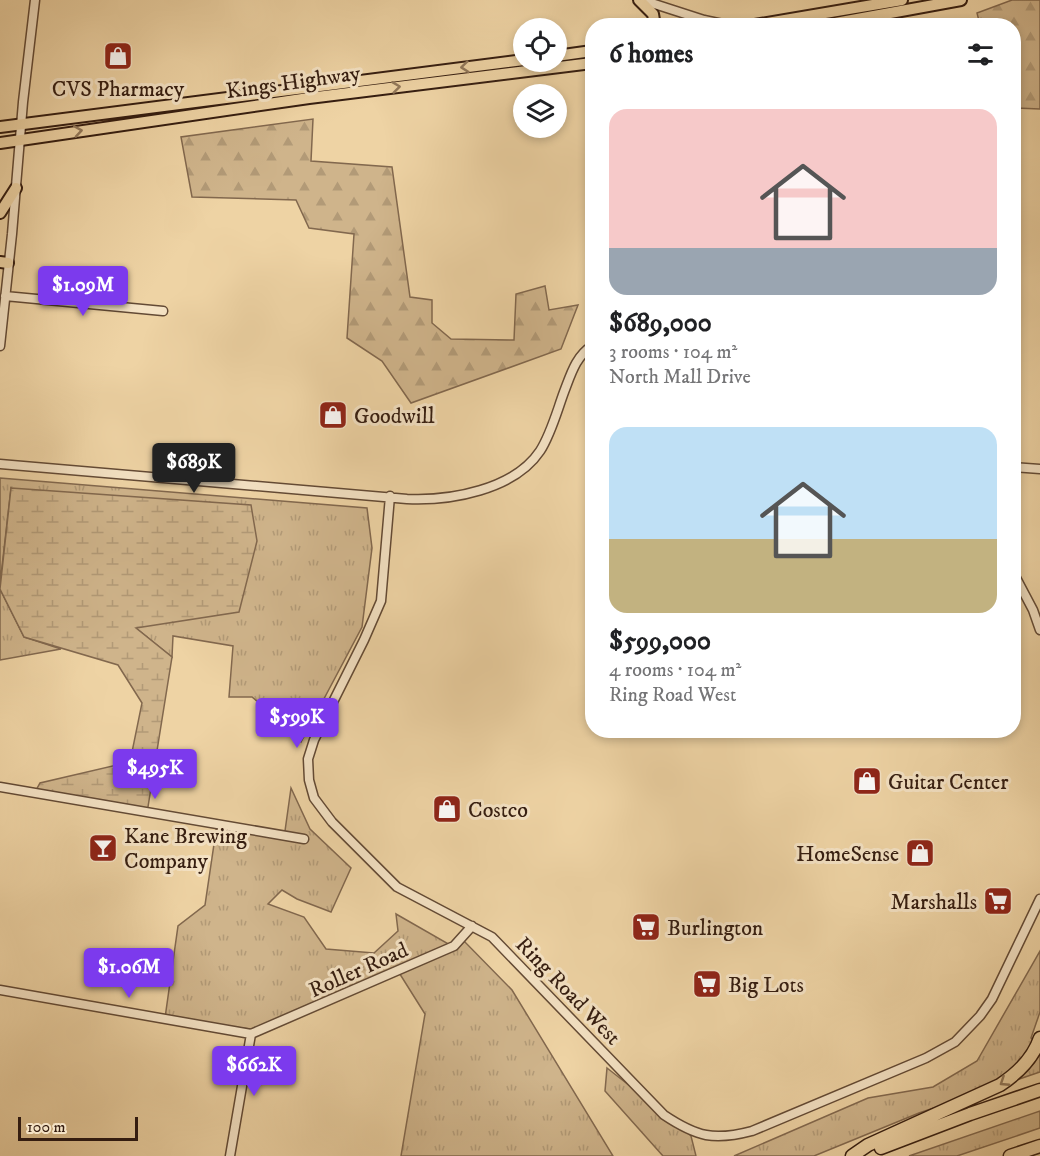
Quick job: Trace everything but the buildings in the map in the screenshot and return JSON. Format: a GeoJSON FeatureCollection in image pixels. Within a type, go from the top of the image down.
{"type":"FeatureCollection","features":[{"type":"Feature","properties":{"kind":"highway"},"geometry":{"type":"LineString","coordinates":[[852,1156],[868,1145],[1000,1085],[1024,1065],[1040,1038]]}},
{"type":"Feature","properties":{"kind":"highway"},"geometry":{"type":"LineString","coordinates":[[858,1156],[1040,1090]]}},
{"type":"Feature","properties":{"kind":"highway"},"geometry":{"type":"LineString","coordinates":[[1010,1156],[1040,1146]]}},
{"type":"Feature","properties":{"kind":"main road"},"geometry":{"type":"LineString","coordinates":[[640,0],[653,14],[654,18]]}},
{"type":"Feature","properties":{"kind":"main road"},"geometry":{"type":"LineString","coordinates":[[796,18],[902,0]]}},
{"type":"Feature","properties":{"kind":"main road"},"geometry":{"type":"LineString","coordinates":[[863,18],[961,0]]}},
{"type":"Feature","properties":{"kind":"main road"},"geometry":{"type":"LineString","coordinates":[[567,54],[585,52]]}},
{"type":"Feature","properties":{"kind":"main road","name":"Kings Highway"},"geometry":{"type":"LineString","coordinates":[[0,127],[513,61]]}},
{"type":"Feature","properties":{"kind":"main road","name":"Kings Highway"},"geometry":{"type":"LineString","coordinates":[[0,143],[309,98],[585,64]]}},
{"type":"Feature","properties":{"kind":"main road"},"geometry":{"type":"LineString","coordinates":[[0,213],[16,188]]}},
{"type":"Feature","properties":{"kind":"street"},"geometry":{"type":"LineString","coordinates":[[0,346],[5,296],[4,263],[16,188],[35,0]]}},
{"type":"Feature","properties":{"kind":"street"},"geometry":{"type":"LineString","coordinates":[[640,0],[701,18]]}},
{"type":"Feature","properties":{"kind":"street"},"geometry":{"type":"LineString","coordinates":[[5,296],[163,311]]}},
{"type":"Feature","properties":{"kind":"street"},"geometry":{"type":"LineString","coordinates":[[0,464],[429,500],[455,497],[487,488],[520,471],[533,460],[542,447],[573,368],[585,352]]}},
{"type":"Feature","properties":{"kind":"street"},"geometry":{"type":"LineString","coordinates":[[1021,467],[1040,462]]}},
{"type":"Feature","properties":{"kind":"street"},"geometry":{"type":"LineString","coordinates":[[1024,467],[1040,471]]}},
{"type":"Feature","properties":{"kind":"street","name":"Ring Road West"},"geometry":{"type":"LineString","coordinates":[[390,496],[381,601],[314,740],[308,759],[309,780],[314,798],[322,811],[397,887],[492,937],[664,1115],[685,1130],[706,1136],[730,1137],[752,1131],[926,1058],[955,1042],[980,1016],[992,999],[1040,900]]}},
{"type":"Feature","properties":{"kind":"street"},"geometry":{"type":"LineString","coordinates":[[1021,587],[1040,630]]}},
{"type":"Feature","properties":{"kind":"street"},"geometry":{"type":"LineString","coordinates":[[0,787],[304,840]]}},
{"type":"Feature","properties":{"kind":"street","name":"Roller Road"},"geometry":{"type":"LineString","coordinates":[[251,1034],[454,946],[472,926]]}},
{"type":"Feature","properties":{"kind":"street"},"geometry":{"type":"LineString","coordinates":[[0,990],[251,1034],[230,1156]]}},
{"type":"Feature","properties":{"kind":"green space"},"geometry":{"type":"Polygon","coordinates":[[[1012,0],[1040,0],[1040,109],[1021,108],[1021,18],[978,18],[977,13],[1012,0]]]}},
{"type":"Feature","properties":{"kind":"green space"},"geometry":{"type":"Polygon","coordinates":[[[313,119],[311,161],[392,167],[410,297],[432,300],[432,323],[451,339],[514,340],[516,294],[545,286],[549,310],[578,305],[561,349],[411,403],[382,361],[347,338],[354,234],[309,228],[296,200],[192,197],[181,137],[313,119]]]}},
{"type":"Feature","properties":{"kind":"green space"},"geometry":{"type":"Polygon","coordinates":[[[0,478],[367,508],[372,548],[362,627],[301,742],[252,697],[229,697],[233,646],[173,636],[172,657],[136,628],[11,488],[0,584],[0,478]]]}},
{"type":"Feature","properties":{"kind":"green space"},"geometry":{"type":"Polygon","coordinates":[[[11,488],[251,505],[257,541],[239,612],[136,628],[172,657],[147,813],[34,794],[40,783],[130,762],[142,703],[118,665],[24,637],[0,589],[11,488]]]}},
{"type":"Feature","properties":{"kind":"green space"},"geometry":{"type":"Polygon","coordinates":[[[0,589],[24,637],[61,649],[0,660],[0,589]]]}},
{"type":"Feature","properties":{"kind":"green space"},"geometry":{"type":"Polygon","coordinates":[[[291,788],[310,829],[351,868],[331,912],[297,899],[282,890],[268,904],[304,917],[326,949],[374,953],[398,931],[396,914],[450,945],[464,941],[512,990],[613,1156],[401,1156],[425,1014],[398,971],[258,1030],[165,1018],[178,926],[205,905],[217,824],[284,838],[291,788]]]}},
{"type":"Feature","properties":{"kind":"green space"},"geometry":{"type":"Polygon","coordinates":[[[1040,951],[1040,1012],[1031,1038],[1040,1045],[1040,1072],[919,1113],[814,1156],[734,1156],[868,1098],[933,1087],[977,1061],[1040,951]]]}},
{"type":"Feature","properties":{"kind":"green space"},"geometry":{"type":"Polygon","coordinates":[[[607,1068],[685,1129],[691,1136],[696,1156],[663,1156],[605,1091],[607,1068]]]}},
{"type":"Feature","properties":{"kind":"green space"},"geometry":{"type":"Polygon","coordinates":[[[1040,1111],[1040,1128],[957,1156],[909,1156],[1040,1111]]]}},
{"type":"Feature","properties":{"kind":"place","name":"CVS Pharmacy"},"geometry":{"type":"Point","coordinates":[118,56]}},
{"type":"Feature","properties":{"kind":"place","name":"Goodwill"},"geometry":{"type":"Point","coordinates":[333,415]}},
{"type":"Feature","properties":{"kind":"place","name":"Guitar Center"},"geometry":{"type":"Point","coordinates":[867,781]}},
{"type":"Feature","properties":{"kind":"place","name":"Costco"},"geometry":{"type":"Point","coordinates":[447,809]}},
{"type":"Feature","properties":{"kind":"place","name":"Kane Brewing Company"},"geometry":{"type":"Point","coordinates":[103,848]}},
{"type":"Feature","properties":{"kind":"place","name":"HomeSense"},"geometry":{"type":"Point","coordinates":[920,853]}},
{"type":"Feature","properties":{"kind":"place","name":"Marshalls"},"geometry":{"type":"Point","coordinates":[998,901]}},
{"type":"Feature","properties":{"kind":"place","name":"Burlington"},"geometry":{"type":"Point","coordinates":[646,927]}},
{"type":"Feature","properties":{"kind":"place","name":"Big Lots"},"geometry":{"type":"Point","coordinates":[707,984]}}]}
